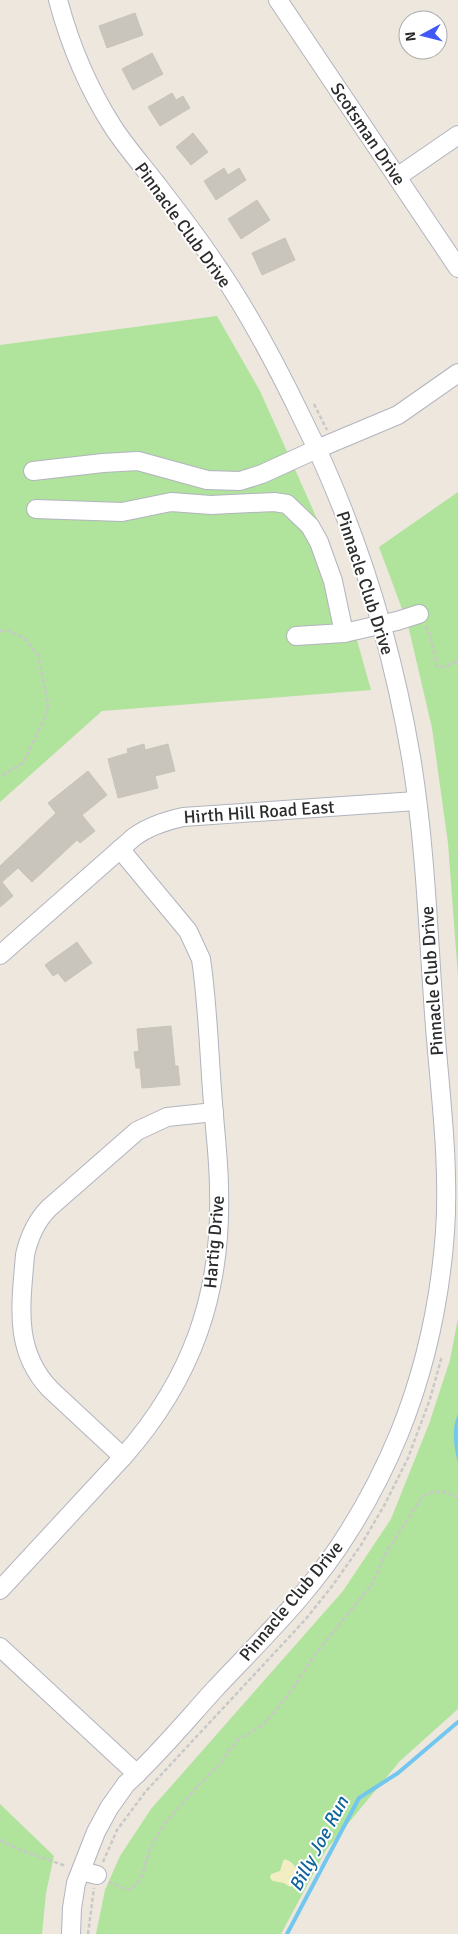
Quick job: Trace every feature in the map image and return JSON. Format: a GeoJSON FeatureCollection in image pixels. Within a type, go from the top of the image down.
{"type":"FeatureCollection","features":[{"type":"Feature","properties":{"kind":"street","name":"Pinnacle Club Drive"},"geometry":{"type":"LineString","coordinates":[[58,0],[63,20],[79,62],[112,126],[131,154],[153,180],[215,263],[271,356],[317,448],[358,551],[390,656],[411,758],[424,870],[446,1173],[445,1230],[431,1332],[416,1388],[398,1437],[374,1487],[348,1534],[315,1578],[280,1619],[126,1784],[109,1808],[96,1832],[89,1873],[76,1883],[72,1908],[71,1934]]}},
{"type":"Feature","properties":{"kind":"street","name":"Scotsman Drive"},"geometry":{"type":"LineString","coordinates":[[278,0],[458,268]]}},
{"type":"Feature","properties":{"kind":"street"},"geometry":{"type":"LineString","coordinates":[[397,177],[458,135]]}},
{"type":"Feature","properties":{"kind":"street"},"geometry":{"type":"LineString","coordinates":[[33,471],[138,461],[207,480],[240,481],[262,474],[317,448],[398,415],[458,373]]}},
{"type":"Feature","properties":{"kind":"street"},"geometry":{"type":"LineString","coordinates":[[36,509],[122,512],[171,502],[211,505],[274,502],[287,504],[310,526],[319,542],[333,581],[344,633]]}},
{"type":"Feature","properties":{"kind":"street"},"geometry":{"type":"LineString","coordinates":[[296,636],[344,633],[419,614]]}},
{"type":"Feature","properties":{"kind":"street","name":"Hirth Hill Road East"},"geometry":{"type":"LineString","coordinates":[[0,954],[120,849],[145,830],[183,817],[416,801]]}},
{"type":"Feature","properties":{"kind":"street","name":"Hartig Drive"},"geometry":{"type":"LineString","coordinates":[[0,1590],[123,1457],[161,1409],[192,1352],[208,1305],[217,1259],[219,1189],[201,959],[188,931],[120,849]]}},
{"type":"Feature","properties":{"kind":"street"},"geometry":{"type":"LineString","coordinates":[[123,1457],[50,1389],[30,1362],[25,1348],[21,1323],[27,1245],[41,1216],[137,1131],[167,1117],[214,1112]]}},
{"type":"Feature","properties":{"kind":"street"},"geometry":{"type":"LineString","coordinates":[[0,1647],[137,1774]]}},
{"type":"Feature","properties":{"kind":"path"},"geometry":{"type":"LineString","coordinates":[[419,614],[430,635],[437,666],[443,667],[458,661]]}},
{"type":"Feature","properties":{"kind":"path"},"geometry":{"type":"LineString","coordinates":[[0,631],[10,632],[26,639],[38,655],[48,703],[46,716],[23,763],[0,777]]}},
{"type":"Feature","properties":{"kind":"path"},"geometry":{"type":"LineString","coordinates":[[0,1840],[23,1851],[89,1873],[128,1890],[137,1884],[142,1876],[150,1848],[164,1826],[194,1790],[222,1762],[238,1739],[263,1725],[287,1697],[316,1653],[373,1583],[384,1556],[422,1497],[431,1492],[445,1491],[458,1497]]}},
{"type":"Feature","properties":{"kind":"green space"},"geometry":{"type":"Polygon","coordinates":[[[217,316],[260,391],[322,530],[348,608],[371,690],[102,711],[0,802],[0,345],[217,316]]]}},
{"type":"Feature","properties":{"kind":"green space"},"geometry":{"type":"Polygon","coordinates":[[[458,492],[458,977],[448,843],[432,728],[408,625],[379,547],[458,492]]]}},
{"type":"Feature","properties":{"kind":"green space"},"geometry":{"type":"Polygon","coordinates":[[[458,1318],[458,1709],[400,1761],[326,1850],[281,1934],[96,1934],[105,1890],[120,1856],[151,1809],[343,1591],[391,1519],[429,1424],[450,1360],[458,1318]]]}},
{"type":"Feature","properties":{"kind":"green space"},"geometry":{"type":"Polygon","coordinates":[[[0,1804],[54,1856],[46,1893],[42,1934],[0,1934],[0,1804]]]}},
{"type":"Feature","properties":{"kind":"sand"},"geometry":{"type":"Polygon","coordinates":[[[285,1859],[291,1862],[299,1871],[294,1884],[290,1887],[284,1883],[273,1881],[270,1878],[271,1874],[280,1871],[285,1859]]]}},
{"type":"Feature","properties":{"kind":"water"},"geometry":{"type":"Polygon","coordinates":[[[458,1414],[458,1463],[454,1444],[454,1432],[458,1414]]]}},
{"type":"Feature","properties":{"kind":"building"},"geometry":{"type":"Polygon","coordinates":[[[135,13],[143,35],[107,48],[99,26],[135,13]]]}},
{"type":"Feature","properties":{"kind":"building"},"geometry":{"type":"Polygon","coordinates":[[[152,53],[163,74],[133,90],[122,69],[152,53]]]}},
{"type":"Feature","properties":{"kind":"building"},"geometry":{"type":"Polygon","coordinates":[[[172,93],[176,100],[183,96],[190,108],[160,126],[148,107],[172,93]]]}},
{"type":"Feature","properties":{"kind":"building"},"geometry":{"type":"Polygon","coordinates":[[[193,133],[208,152],[191,165],[176,147],[193,133]]]}},
{"type":"Feature","properties":{"kind":"building"},"geometry":{"type":"Polygon","coordinates":[[[224,168],[228,175],[239,168],[246,180],[216,200],[204,181],[224,168]]]}},
{"type":"Feature","properties":{"kind":"building"},"geometry":{"type":"Polygon","coordinates":[[[257,200],[270,220],[241,239],[228,219],[257,200]]]}},
{"type":"Feature","properties":{"kind":"building"},"geometry":{"type":"Polygon","coordinates":[[[285,238],[295,260],[262,275],[252,253],[285,238]]]}},
{"type":"Feature","properties":{"kind":"building"},"geometry":{"type":"Polygon","coordinates":[[[144,744],[145,750],[168,744],[175,771],[155,776],[158,788],[118,798],[108,759],[128,753],[127,749],[144,744]]]}},
{"type":"Feature","properties":{"kind":"building"},"geometry":{"type":"Polygon","coordinates":[[[88,771],[107,795],[82,815],[95,831],[80,843],[77,840],[32,882],[18,868],[2,882],[13,896],[0,907],[0,866],[56,813],[48,803],[88,771]]]}},
{"type":"Feature","properties":{"kind":"building"},"geometry":{"type":"Polygon","coordinates":[[[77,942],[92,963],[65,982],[58,973],[53,976],[45,965],[77,942]]]}},
{"type":"Feature","properties":{"kind":"building"},"geometry":{"type":"Polygon","coordinates":[[[171,1026],[175,1066],[178,1066],[180,1085],[142,1088],[140,1068],[136,1068],[134,1052],[139,1051],[137,1029],[171,1026]]]}},
{"type":"Feature","properties":{"kind":"waterway","name":"Billy Joe Run"},"geometry":{"type":"LineString","coordinates":[[287,1934],[359,1798],[398,1773],[458,1722]]}}]}
